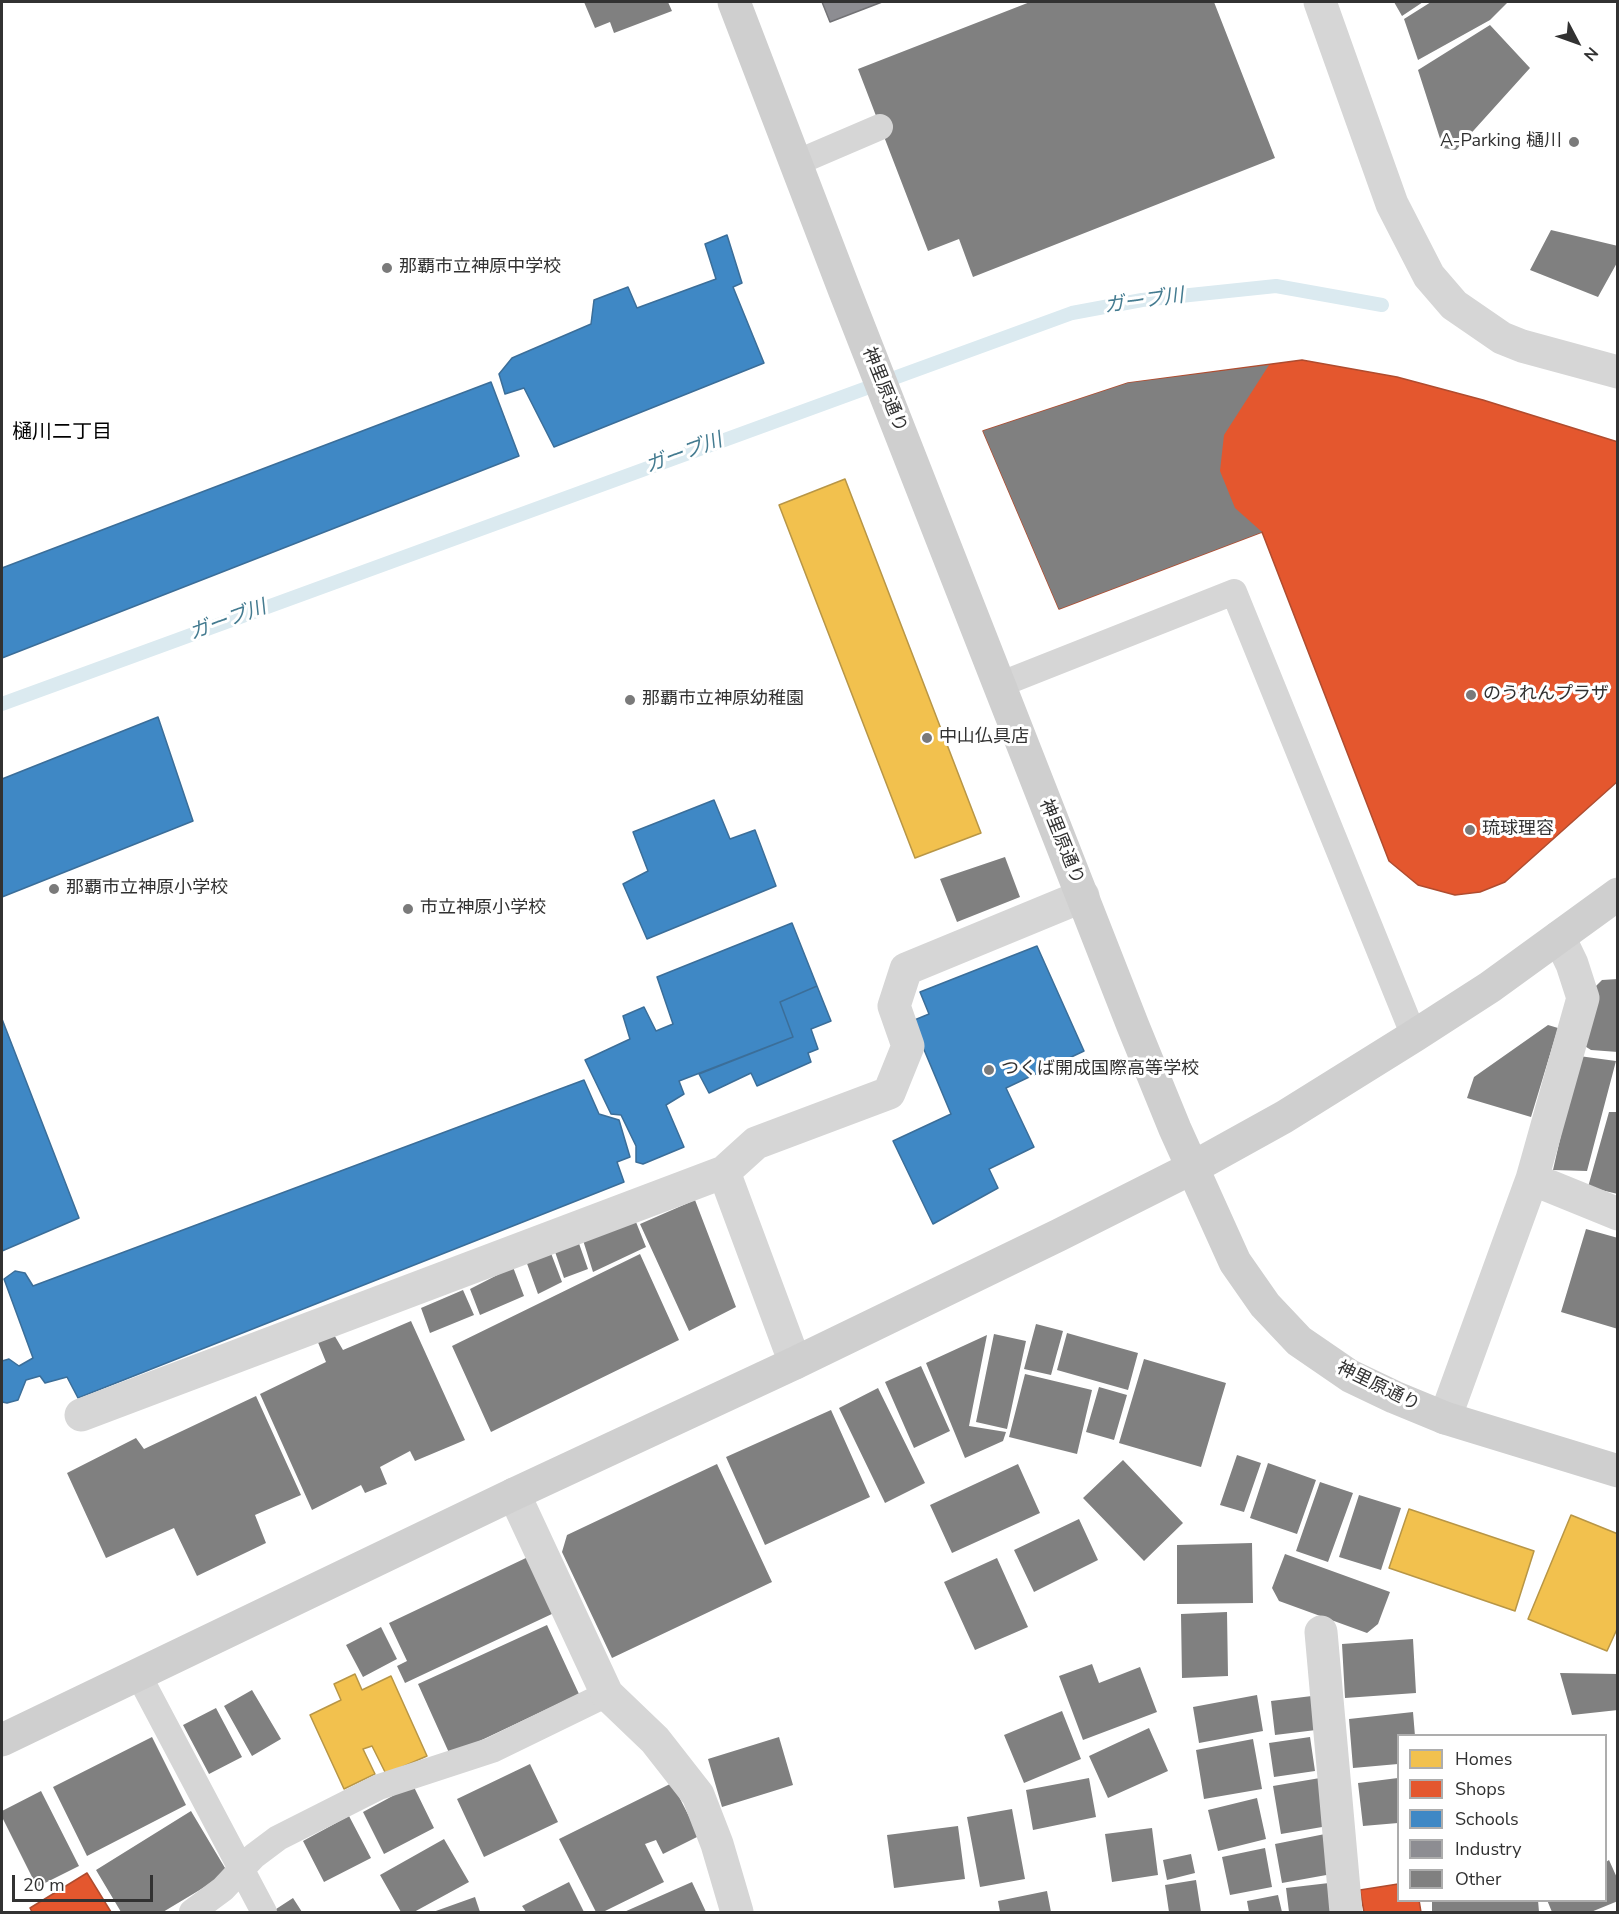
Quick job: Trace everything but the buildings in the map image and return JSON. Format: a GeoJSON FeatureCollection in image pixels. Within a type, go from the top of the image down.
{"type":"FeatureCollection","features":[{"type":"Feature","properties":{"kind":"street","name":"神里原通り"},"geometry":{"type":"LineString","coordinates":[[734,2],[1083,896],[1192,1168],[1241,1272],[1265,1305],[1299,1341],[1350,1376],[1445,1418],[1617,1472]]}},
{"type":"Feature","properties":{"kind":"street"},"geometry":{"type":"LineString","coordinates":[[1320,2],[1392,204],[1429,276],[1454,305],[1502,338],[1522,346],[1617,372]]}},
{"type":"Feature","properties":{"kind":"street"},"geometry":{"type":"LineString","coordinates":[[2,1740],[514,1494],[795,1363],[1050,1240],[1192,1168],[1284,1117],[1414,1036],[1560,937],[1617,894]]}},
{"type":"Feature","properties":{"kind":"street"},"geometry":{"type":"LineString","coordinates":[[81,1414],[724,1172],[756,1143],[889,1093],[908,1046],[894,1006],[906,969],[1083,896]]}},
{"type":"Feature","properties":{"kind":"street"},"geometry":{"type":"LineString","coordinates":[[1445,1418],[1532,1179],[1583,998],[1560,937]]}},
{"type":"Feature","properties":{"kind":"street"},"geometry":{"type":"LineString","coordinates":[[724,1172],[795,1363]]}},
{"type":"Feature","properties":{"kind":"street"},"geometry":{"type":"LineString","coordinates":[[1532,1179],[1617,1214]]}},
{"type":"Feature","properties":{"kind":"street"},"geometry":{"type":"LineString","coordinates":[[514,1494],[607,1695],[655,1740],[698,1795],[717,1844],[737,1912]]}},
{"type":"Feature","properties":{"kind":"street"},"geometry":{"type":"LineString","coordinates":[[1321,1632],[1346,1912]]}},
{"type":"Feature","properties":{"kind":"lane"},"geometry":{"type":"LineString","coordinates":[[796,163],[880,127]]}},
{"type":"Feature","properties":{"kind":"lane"},"geometry":{"type":"LineString","coordinates":[[999,685],[1234,592],[1414,1036]]}},
{"type":"Feature","properties":{"kind":"lane"},"geometry":{"type":"LineString","coordinates":[[138,1674],[264,1912]]}},
{"type":"Feature","properties":{"kind":"lane"},"geometry":{"type":"LineString","coordinates":[[192,1912],[223,1889],[254,1856],[278,1838],[379,1787],[492,1750],[607,1695]]}},
{"type":"Feature","properties":{"kind":"waterway","name":"ガーブ川"},"geometry":{"type":"LineString","coordinates":[[2,704],[1072,313],[1142,300],[1276,286],[1382,305]]}},
{"type":"Feature","properties":{"kind":"place","name":"A-Parking 樋川"},"geometry":{"type":"Point","coordinates":[1574,142]}},
{"type":"Feature","properties":{"kind":"place","name":"那覇市立神原中学校"},"geometry":{"type":"Point","coordinates":[387,268]}},
{"type":"Feature","properties":{"kind":"place","name":"のうれんプラザ"},"geometry":{"type":"Point","coordinates":[1471,695]}},
{"type":"Feature","properties":{"kind":"place","name":"那覇市立神原幼稚園"},"geometry":{"type":"Point","coordinates":[630,700]}},
{"type":"Feature","properties":{"kind":"place","name":"中山仏具店"},"geometry":{"type":"Point","coordinates":[927,738]}},
{"type":"Feature","properties":{"kind":"place","name":"琉球理容"},"geometry":{"type":"Point","coordinates":[1470,830]}},
{"type":"Feature","properties":{"kind":"place","name":"那覇市立神原小学校"},"geometry":{"type":"Point","coordinates":[54,889]}},
{"type":"Feature","properties":{"kind":"place","name":"市立神原小学校"},"geometry":{"type":"Point","coordinates":[408,909]}},
{"type":"Feature","properties":{"kind":"place","name":"つくば開成国際高等学校"},"geometry":{"type":"Point","coordinates":[989,1070]}},
{"type":"Feature","properties":{"kind":"district","name":"樋川二丁目"},"geometry":{"type":"Point","coordinates":[62,433]}}]}
